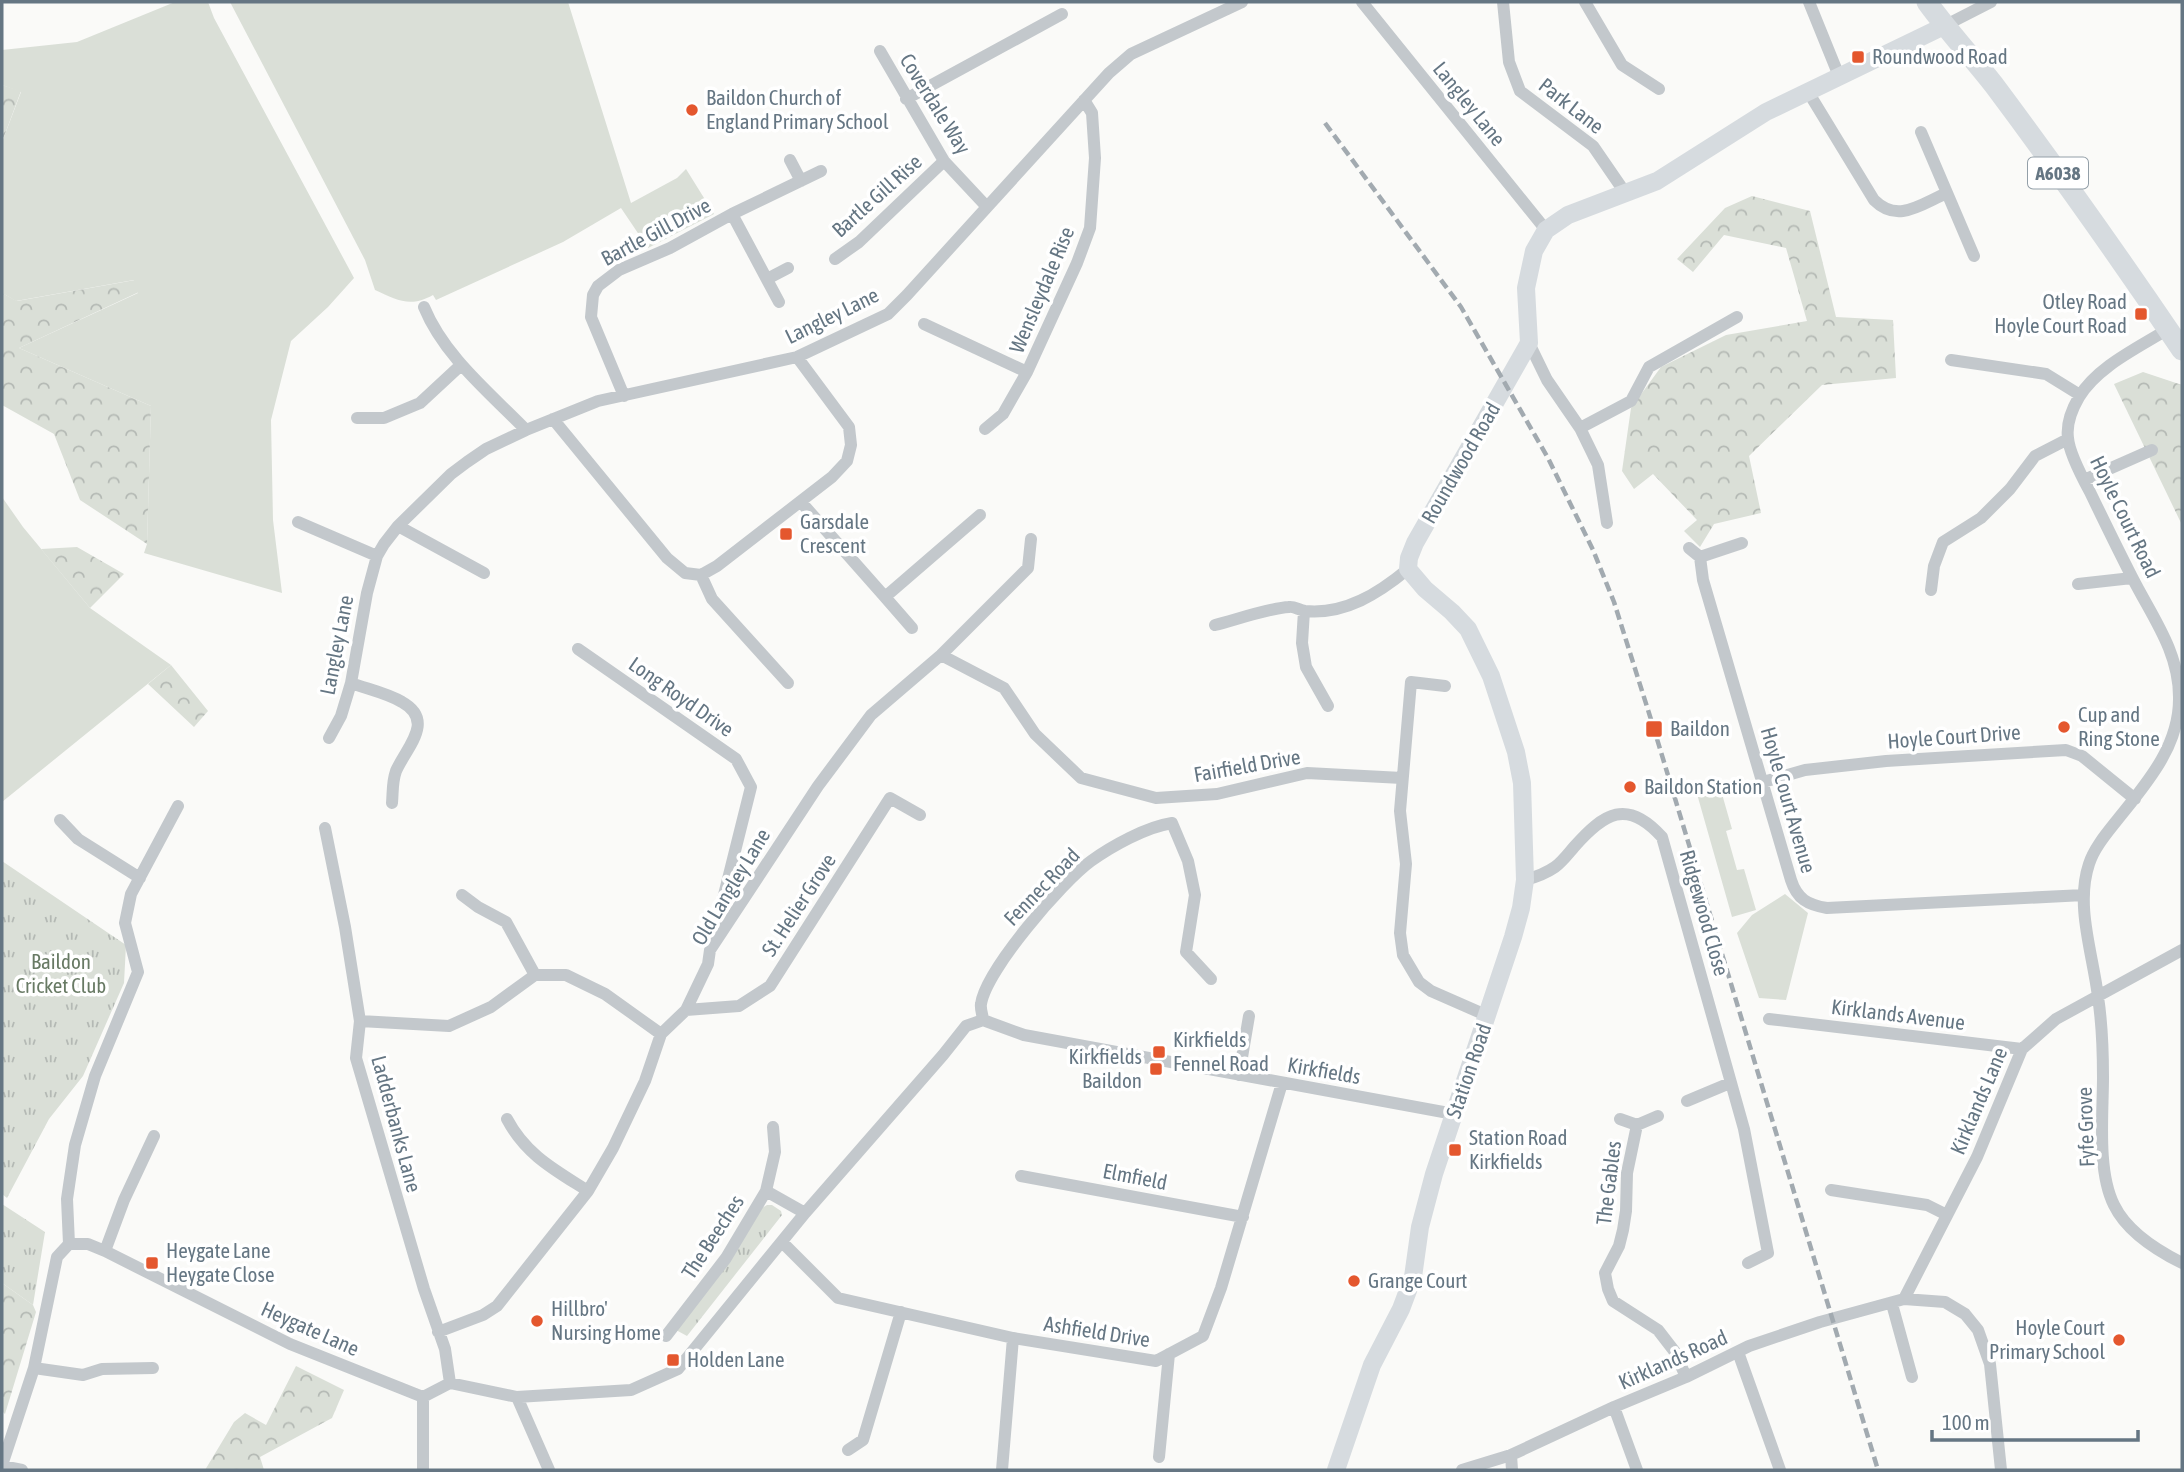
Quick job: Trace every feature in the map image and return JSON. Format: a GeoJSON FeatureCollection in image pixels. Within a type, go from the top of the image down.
{"type":"FeatureCollection","features":[{"type":"Feature","properties":{"kind":"main road","name":"A6038"},"geometry":{"type":"LineString","coordinates":[[1927,2],[1992,82],[2112,245],[2182,350]]}},
{"type":"Feature","properties":{"kind":"street","name":"Langley Lane"},"geometry":{"type":"LineString","coordinates":[[329,738],[341,716],[351,683],[367,593],[377,556],[398,526],[451,474],[486,449],[580,407],[797,357],[888,314],[1109,73],[1131,54],[1242,2]]}},
{"type":"Feature","properties":{"kind":"street","name":"Langley Lane"},"geometry":{"type":"LineString","coordinates":[[1362,2],[1546,230]]}},
{"type":"Feature","properties":{"kind":"street","name":"Park Lane"},"geometry":{"type":"LineString","coordinates":[[1503,2],[1509,62],[1520,91],[1593,146],[1626,194]]}},
{"type":"Feature","properties":{"kind":"street"},"geometry":{"type":"LineString","coordinates":[[1585,2],[1622,65],[1659,89]]}},
{"type":"Feature","properties":{"kind":"street"},"geometry":{"type":"LineString","coordinates":[[1809,2],[1839,76]]}},
{"type":"Feature","properties":{"kind":"street"},"geometry":{"type":"LineString","coordinates":[[1607,523],[1598,465],[1580,428],[1525,351],[1526,288],[1534,251],[1546,230],[1568,215],[1657,181],[1766,112],[1807,90],[1991,2]]}},
{"type":"Feature","properties":{"kind":"street"},"geometry":{"type":"LineString","coordinates":[[906,99],[1062,14]]}},
{"type":"Feature","properties":{"kind":"street","name":"Coverdale Way"},"geometry":{"type":"LineString","coordinates":[[880,51],[944,162],[987,206]]}},
{"type":"Feature","properties":{"kind":"street"},"geometry":{"type":"LineString","coordinates":[[1807,90],[1874,200],[1882,208],[1892,212],[1904,212],[1947,193]]}},
{"type":"Feature","properties":{"kind":"street","name":"Wensleydale Rise"},"geometry":{"type":"LineString","coordinates":[[985,429],[1003,415],[1027,372],[1077,263],[1090,228],[1095,158],[1093,113],[1084,100]]}},
{"type":"Feature","properties":{"kind":"street"},"geometry":{"type":"LineString","coordinates":[[1921,132],[1974,257]]}},
{"type":"Feature","properties":{"kind":"street"},"geometry":{"type":"LineString","coordinates":[[790,160],[801,181]]}},
{"type":"Feature","properties":{"kind":"street","name":"Bartle Gill Rise"},"geometry":{"type":"LineString","coordinates":[[835,258],[859,242],[944,162]]}},
{"type":"Feature","properties":{"kind":"street","name":"Bartle Gill Drive"},"geometry":{"type":"LineString","coordinates":[[624,396],[609,355],[594,327],[591,306],[598,286],[619,270],[670,248],[732,214],[821,171]]}},
{"type":"Feature","properties":{"kind":"street"},"geometry":{"type":"LineString","coordinates":[[732,214],[779,302]]}},
{"type":"Feature","properties":{"kind":"street"},"geometry":{"type":"LineString","coordinates":[[768,279],[788,268]]}},
{"type":"Feature","properties":{"kind":"street"},"geometry":{"type":"LineString","coordinates":[[424,307],[428,318],[461,365],[526,430]]}},
{"type":"Feature","properties":{"kind":"street"},"geometry":{"type":"LineString","coordinates":[[1580,428],[1631,401],[1649,368],[1737,317]]}},
{"type":"Feature","properties":{"kind":"street","name":"Wensleydale Rise"},"geometry":{"type":"LineString","coordinates":[[924,324],[1027,372]]}},
{"type":"Feature","properties":{"kind":"street","name":"Hoyle Court Road"},"geometry":{"type":"LineString","coordinates":[[2098,997],[2084,879],[2090,861],[2105,836],[2157,769],[2176,722],[2179,700],[2172,652],[2084,480],[2067,439],[2071,413],[2080,395],[2093,380],[2168,329]]}},
{"type":"Feature","properties":{"kind":"street","name":"Roundwood Road"},"geometry":{"type":"LineString","coordinates":[[1408,569],[1415,544],[1525,351]]}},
{"type":"Feature","properties":{"kind":"street"},"geometry":{"type":"LineString","coordinates":[[553,419],[667,558],[685,573],[701,575],[717,566],[801,502],[847,461],[851,445],[849,427],[797,357]]}},
{"type":"Feature","properties":{"kind":"street"},"geometry":{"type":"LineString","coordinates":[[1951,360],[2046,374],[2080,395]]}},
{"type":"Feature","properties":{"kind":"street"},"geometry":{"type":"LineString","coordinates":[[357,418],[384,418],[420,403],[461,365]]}},
{"type":"Feature","properties":{"kind":"street","name":"Hoyle Court Road"},"geometry":{"type":"LineString","coordinates":[[1931,590],[1934,566],[1943,542],[1981,518],[2010,489],[2035,456],[2067,439]]}},
{"type":"Feature","properties":{"kind":"street"},"geometry":{"type":"LineString","coordinates":[[2084,480],[2152,450]]}},
{"type":"Feature","properties":{"kind":"street"},"geometry":{"type":"LineString","coordinates":[[801,502],[912,628]]}},
{"type":"Feature","properties":{"kind":"street"},"geometry":{"type":"LineString","coordinates":[[885,597],[980,514]]}},
{"type":"Feature","properties":{"kind":"street"},"geometry":{"type":"LineString","coordinates":[[298,522],[377,556]]}},
{"type":"Feature","properties":{"kind":"street"},"geometry":{"type":"LineString","coordinates":[[398,526],[484,573]]}},
{"type":"Feature","properties":{"kind":"street","name":"Old Langley Lane"},"geometry":{"type":"LineString","coordinates":[[438,1332],[483,1315],[497,1306],[588,1191],[645,1081],[661,1034],[686,1010],[708,964],[710,950],[818,786],[871,715],[941,655],[1028,568],[1031,539]]}},
{"type":"Feature","properties":{"kind":"street"},"geometry":{"type":"LineString","coordinates":[[1689,548],[1700,557],[1742,543]]}},
{"type":"Feature","properties":{"kind":"street","name":"Hoyle Court Avenue"},"geometry":{"type":"LineString","coordinates":[[1700,557],[1703,580],[1793,888],[1798,896],[1811,905],[1826,908],[2084,895]]}},
{"type":"Feature","properties":{"kind":"street"},"geometry":{"type":"LineString","coordinates":[[1215,625],[1291,606],[1304,611],[1339,608],[1359,602],[1408,569]]}},
{"type":"Feature","properties":{"kind":"street","name":"Station Road"},"geometry":{"type":"LineString","coordinates":[[1336,1470],[1372,1365],[1401,1309],[1413,1277],[1420,1227],[1516,927],[1525,880],[1522,783],[1516,752],[1491,676],[1468,629],[1424,589],[1408,569]]}},
{"type":"Feature","properties":{"kind":"street"},"geometry":{"type":"LineString","coordinates":[[701,575],[712,599],[788,683]]}},
{"type":"Feature","properties":{"kind":"street"},"geometry":{"type":"LineString","coordinates":[[2078,584],[2133,578]]}},
{"type":"Feature","properties":{"kind":"street"},"geometry":{"type":"LineString","coordinates":[[1304,611],[1302,643],[1306,667],[1328,706]]}},
{"type":"Feature","properties":{"kind":"street","name":"Long Royd Drive"},"geometry":{"type":"LineString","coordinates":[[578,649],[736,760],[751,787],[710,950]]}},
{"type":"Feature","properties":{"kind":"street","name":"Fairfield Drive"},"geometry":{"type":"LineString","coordinates":[[941,655],[1004,688],[1035,734],[1081,778],[1093,782],[1156,798],[1217,794],[1307,773],[1402,778]]}},
{"type":"Feature","properties":{"kind":"street"},"geometry":{"type":"LineString","coordinates":[[1445,685],[1411,682],[1400,811],[1406,864],[1400,933],[1403,955],[1419,982],[1431,991],[1488,1016]]}},
{"type":"Feature","properties":{"kind":"street"},"geometry":{"type":"LineString","coordinates":[[351,683],[401,701],[413,712],[418,727],[396,772],[399,788],[392,803]]}},
{"type":"Feature","properties":{"kind":"street"},"geometry":{"type":"LineString","coordinates":[[418,727],[432,728]]}},
{"type":"Feature","properties":{"kind":"street"},"geometry":{"type":"LineString","coordinates":[[2168,745],[2182,750]]}},
{"type":"Feature","properties":{"kind":"street","name":"Hoyle Court Drive"},"geometry":{"type":"LineString","coordinates":[[1763,782],[1805,770],[1913,759],[2066,750],[2082,756],[2135,799]]}},
{"type":"Feature","properties":{"kind":"street","name":"St. Helier Grove"},"geometry":{"type":"LineString","coordinates":[[686,1010],[739,1006],[770,986],[890,798],[920,815]]}},
{"type":"Feature","properties":{"kind":"street"},"geometry":{"type":"LineString","coordinates":[[22,1470],[2,1466],[34,1367],[57,1257],[69,1244],[67,1199],[75,1145],[94,1076],[138,972],[125,923],[131,894],[178,806]]}},
{"type":"Feature","properties":{"kind":"street","name":"Ridgewood Close"},"geometry":{"type":"LineString","coordinates":[[1525,880],[1557,866],[1590,829],[1605,817],[1625,812],[1637,816],[1649,823],[1662,837],[1721,1040],[1730,1083],[1751,1155],[1768,1253],[1748,1262]]}},
{"type":"Feature","properties":{"kind":"street"},"geometry":{"type":"LineString","coordinates":[[61,820],[78,839],[140,878]]}},
{"type":"Feature","properties":{"kind":"street","name":"Fennec Road"},"geometry":{"type":"LineString","coordinates":[[983,1020],[981,1004],[994,974],[1031,920],[1089,862],[1155,825],[1172,823],[1188,861],[1195,895],[1186,952],[1211,979]]}},
{"type":"Feature","properties":{"kind":"street","name":"Ladderbanks Lane"},"geometry":{"type":"LineString","coordinates":[[325,828],[360,1021],[356,1058],[444,1349],[450,1383]]}},
{"type":"Feature","properties":{"kind":"street"},"geometry":{"type":"LineString","coordinates":[[462,895],[506,922],[535,975]]}},
{"type":"Feature","properties":{"kind":"street","name":"Kirklands Lane"},"geometry":{"type":"LineString","coordinates":[[1898,1302],[1977,1157],[2022,1048],[2056,1018],[2182,950]]}},
{"type":"Feature","properties":{"kind":"street"},"geometry":{"type":"LineString","coordinates":[[360,1021],[449,1026],[491,1007],[535,975],[566,975],[605,994],[661,1034]]}},
{"type":"Feature","properties":{"kind":"street","name":"Fyfe Grove"},"geometry":{"type":"LineString","coordinates":[[2098,997],[2103,1073],[2102,1154],[2113,1205],[2129,1226],[2147,1242],[2182,1263]]}},
{"type":"Feature","properties":{"kind":"street"},"geometry":{"type":"LineString","coordinates":[[1239,1075],[1249,1016]]}},
{"type":"Feature","properties":{"kind":"street","name":"Kirklands Avenue"},"geometry":{"type":"LineString","coordinates":[[1769,1019],[2022,1048]]}},
{"type":"Feature","properties":{"kind":"street"},"geometry":{"type":"LineString","coordinates":[[423,1470],[423,1397],[450,1383],[517,1397],[631,1390],[678,1369],[806,1213],[966,1026],[983,1020]]}},
{"type":"Feature","properties":{"kind":"street","name":"Kirkfields"},"geometry":{"type":"LineString","coordinates":[[983,1020],[1024,1035],[1454,1114]]}},
{"type":"Feature","properties":{"kind":"street","name":"Ashfield Drive"},"geometry":{"type":"LineString","coordinates":[[783,1243],[838,1298],[1013,1338],[1156,1361],[1203,1336],[1221,1289],[1282,1083]]}},
{"type":"Feature","properties":{"kind":"street"},"geometry":{"type":"LineString","coordinates":[[1687,1101],[1730,1083]]}},
{"type":"Feature","properties":{"kind":"street","name":"The Gables"},"geometry":{"type":"LineString","coordinates":[[1620,1119],[1637,1125],[1658,1116]]}},
{"type":"Feature","properties":{"kind":"street"},"geometry":{"type":"LineString","coordinates":[[507,1119],[514,1132],[536,1157],[588,1191]]}},
{"type":"Feature","properties":{"kind":"street","name":"The Gables"},"geometry":{"type":"LineString","coordinates":[[1637,1125],[1627,1173],[1623,1230],[1619,1246],[1605,1273],[1608,1289],[1614,1301],[1658,1330],[1675,1352],[1686,1377]]}},
{"type":"Feature","properties":{"kind":"street","name":"The Beeches"},"geometry":{"type":"LineString","coordinates":[[666,1336],[726,1258],[766,1191],[775,1152],[773,1127]]}},
{"type":"Feature","properties":{"kind":"street"},"geometry":{"type":"LineString","coordinates":[[105,1251],[124,1200],[154,1136]]}},
{"type":"Feature","properties":{"kind":"street","name":"Elmfield"},"geometry":{"type":"LineString","coordinates":[[1021,1175],[1242,1217]]}},
{"type":"Feature","properties":{"kind":"street"},"geometry":{"type":"LineString","coordinates":[[1831,1190],[1927,1205],[1947,1215]]}},
{"type":"Feature","properties":{"kind":"street","name":"The Beeches"},"geometry":{"type":"LineString","coordinates":[[766,1191],[806,1213]]}},
{"type":"Feature","properties":{"kind":"street","name":"Heygate Lane"},"geometry":{"type":"LineString","coordinates":[[69,1244],[88,1244],[105,1251],[290,1345],[423,1397]]}},
{"type":"Feature","properties":{"kind":"street"},"geometry":{"type":"LineString","coordinates":[[1898,1302],[1912,1377]]}},
{"type":"Feature","properties":{"kind":"street","name":"Kirklands Road"},"geometry":{"type":"LineString","coordinates":[[1462,1470],[1511,1455],[1749,1346],[1820,1322],[1898,1302],[1945,1302],[1965,1314],[1978,1330],[1990,1364],[2001,1470]]}},
{"type":"Feature","properties":{"kind":"street"},"geometry":{"type":"LineString","coordinates":[[848,1450],[863,1440],[901,1312]]}},
{"type":"Feature","properties":{"kind":"street"},"geometry":{"type":"LineString","coordinates":[[1002,1470],[1013,1338]]}},
{"type":"Feature","properties":{"kind":"street"},"geometry":{"type":"LineString","coordinates":[[1738,1352],[1780,1470]]}},
{"type":"Feature","properties":{"kind":"street"},"geometry":{"type":"LineString","coordinates":[[1159,1457],[1169,1354]]}},
{"type":"Feature","properties":{"kind":"street"},"geometry":{"type":"LineString","coordinates":[[34,1367],[83,1375],[102,1369],[153,1368]]}},
{"type":"Feature","properties":{"kind":"street"},"geometry":{"type":"LineString","coordinates":[[517,1397],[550,1470]]}},
{"type":"Feature","properties":{"kind":"street"},"geometry":{"type":"LineString","coordinates":[[1614,1406],[1637,1470]]}},
{"type":"Feature","properties":{"kind":"street"},"geometry":{"type":"LineString","coordinates":[[1511,1455],[1512,1470]]}},
{"type":"Feature","properties":{"kind":"green space"},"geometry":{"type":"Polygon","coordinates":[[[175,2],[208,2],[214,18],[354,278],[328,307],[291,341],[271,420],[273,520],[282,593],[144,553],[147,544],[151,406],[19,348],[138,293],[134,280],[16,301],[2,293],[2,142],[21,92],[2,85],[2,50],[77,42],[175,2]]]}},
{"type":"Feature","properties":{"kind":"green space"},"geometry":{"type":"Polygon","coordinates":[[[230,2],[568,2],[631,203],[677,178],[686,169],[714,214],[648,248],[621,208],[563,242],[436,300],[433,295],[410,302],[390,297],[375,290],[365,260],[230,2]]]}},
{"type":"Feature","properties":{"kind":"green space"},"geometry":{"type":"Polygon","coordinates":[[[2,85],[21,91],[2,142],[2,85]]]}},
{"type":"Feature","properties":{"kind":"green space"},"geometry":{"type":"Polygon","coordinates":[[[1752,196],[1810,211],[1836,317],[1893,320],[1896,378],[1822,385],[1749,456],[1761,513],[1714,524],[1700,547],[1684,531],[1697,520],[1653,474],[1634,489],[1622,471],[1631,408],[1661,367],[1726,335],[1807,321],[1786,248],[1724,235],[1693,272],[1677,259],[1725,208],[1752,196]]]}},
{"type":"Feature","properties":{"kind":"green space"},"geometry":{"type":"Polygon","coordinates":[[[135,280],[139,292],[19,348],[151,406],[147,544],[80,500],[54,434],[2,405],[2,293],[17,301],[135,280]]]}},
{"type":"Feature","properties":{"kind":"green space"},"geometry":{"type":"Polygon","coordinates":[[[2143,372],[2182,385],[2182,525],[2114,384],[2143,372]]]}},
{"type":"Feature","properties":{"kind":"green space"},"geometry":{"type":"Polygon","coordinates":[[[2,497],[23,527],[90,608],[171,665],[2,802],[2,497]]]}},
{"type":"Feature","properties":{"kind":"green space"},"geometry":{"type":"Polygon","coordinates":[[[77,547],[124,574],[90,608],[41,549],[77,547]]]}},
{"type":"Feature","properties":{"kind":"green space"},"geometry":{"type":"Polygon","coordinates":[[[171,665],[208,711],[194,727],[148,684],[171,665]]]}},
{"type":"Feature","properties":{"kind":"green space"},"geometry":{"type":"Polygon","coordinates":[[[1720,787],[1732,829],[1726,831],[1737,870],[1744,869],[1756,910],[1732,917],[1697,794],[1720,787]]]}},
{"type":"Feature","properties":{"kind":"green space","name":"Baildon Cricket Club"},"geometry":{"type":"Polygon","coordinates":[[[2,861],[126,945],[124,983],[83,1076],[49,1119],[7,1198],[2,1194],[2,861]]]}},
{"type":"Feature","properties":{"kind":"green space"},"geometry":{"type":"Polygon","coordinates":[[[1785,894],[1808,913],[1786,1000],[1759,998],[1737,933],[1752,915],[1785,894]]]}},
{"type":"Feature","properties":{"kind":"green space"},"geometry":{"type":"Polygon","coordinates":[[[2,1204],[45,1232],[33,1305],[2,1283],[2,1204]]]}},
{"type":"Feature","properties":{"kind":"green space"},"geometry":{"type":"Polygon","coordinates":[[[767,1205],[781,1211],[782,1215],[687,1336],[676,1330],[762,1208],[767,1205]]]}},
{"type":"Feature","properties":{"kind":"green space"},"geometry":{"type":"Polygon","coordinates":[[[2,1283],[33,1305],[36,1312],[5,1414],[2,1411],[2,1283]]]}},
{"type":"Feature","properties":{"kind":"green space"},"geometry":{"type":"Polygon","coordinates":[[[296,1366],[344,1390],[332,1418],[260,1457],[264,1470],[205,1470],[234,1422],[245,1413],[266,1425],[296,1366]]]}},
{"type":"Feature","properties":{"kind":"railway"},"geometry":{"type":"LineString","coordinates":[[1325,123],[1461,307],[1548,458],[1593,550],[1614,602],[1654,729],[1878,1470]]}},
{"type":"Feature","properties":{"kind":"place","name":"Roundwood Road"},"geometry":{"type":"Point","coordinates":[1858,57]}},
{"type":"Feature","properties":{"kind":"place","name":"Baildon Church of England Primary School"},"geometry":{"type":"Point","coordinates":[692,110]}},
{"type":"Feature","properties":{"kind":"place","name":"Otley Road Hoyle Court Road"},"geometry":{"type":"Point","coordinates":[2141,314]}},
{"type":"Feature","properties":{"kind":"place","name":"Garsdale Crescent"},"geometry":{"type":"Point","coordinates":[786,534]}},
{"type":"Feature","properties":{"kind":"place","name":"Cup and Ring Stone"},"geometry":{"type":"Point","coordinates":[2064,727]}},
{"type":"Feature","properties":{"kind":"place","name":"Baildon"},"geometry":{"type":"Point","coordinates":[1654,729]}},
{"type":"Feature","properties":{"kind":"place","name":"Baildon Station"},"geometry":{"type":"Point","coordinates":[1630,787]}},
{"type":"Feature","properties":{"kind":"place","name":"Kirkfields Fennel Road"},"geometry":{"type":"Point","coordinates":[1159,1052]}},
{"type":"Feature","properties":{"kind":"place","name":"Kirkfields Baildon"},"geometry":{"type":"Point","coordinates":[1156,1069]}},
{"type":"Feature","properties":{"kind":"place","name":"Station Road Kirkfields"},"geometry":{"type":"Point","coordinates":[1455,1150]}},
{"type":"Feature","properties":{"kind":"place","name":"Heygate Lane Heygate Close"},"geometry":{"type":"Point","coordinates":[152,1263]}},
{"type":"Feature","properties":{"kind":"place","name":"Grange Court"},"geometry":{"type":"Point","coordinates":[1354,1281]}},
{"type":"Feature","properties":{"kind":"place","name":"Hillbro' Nursing Home"},"geometry":{"type":"Point","coordinates":[537,1321]}},
{"type":"Feature","properties":{"kind":"place","name":"Hoyle Court Primary School"},"geometry":{"type":"Point","coordinates":[2119,1340]}},
{"type":"Feature","properties":{"kind":"place","name":"Holden Lane"},"geometry":{"type":"Point","coordinates":[673,1360]}}]}
